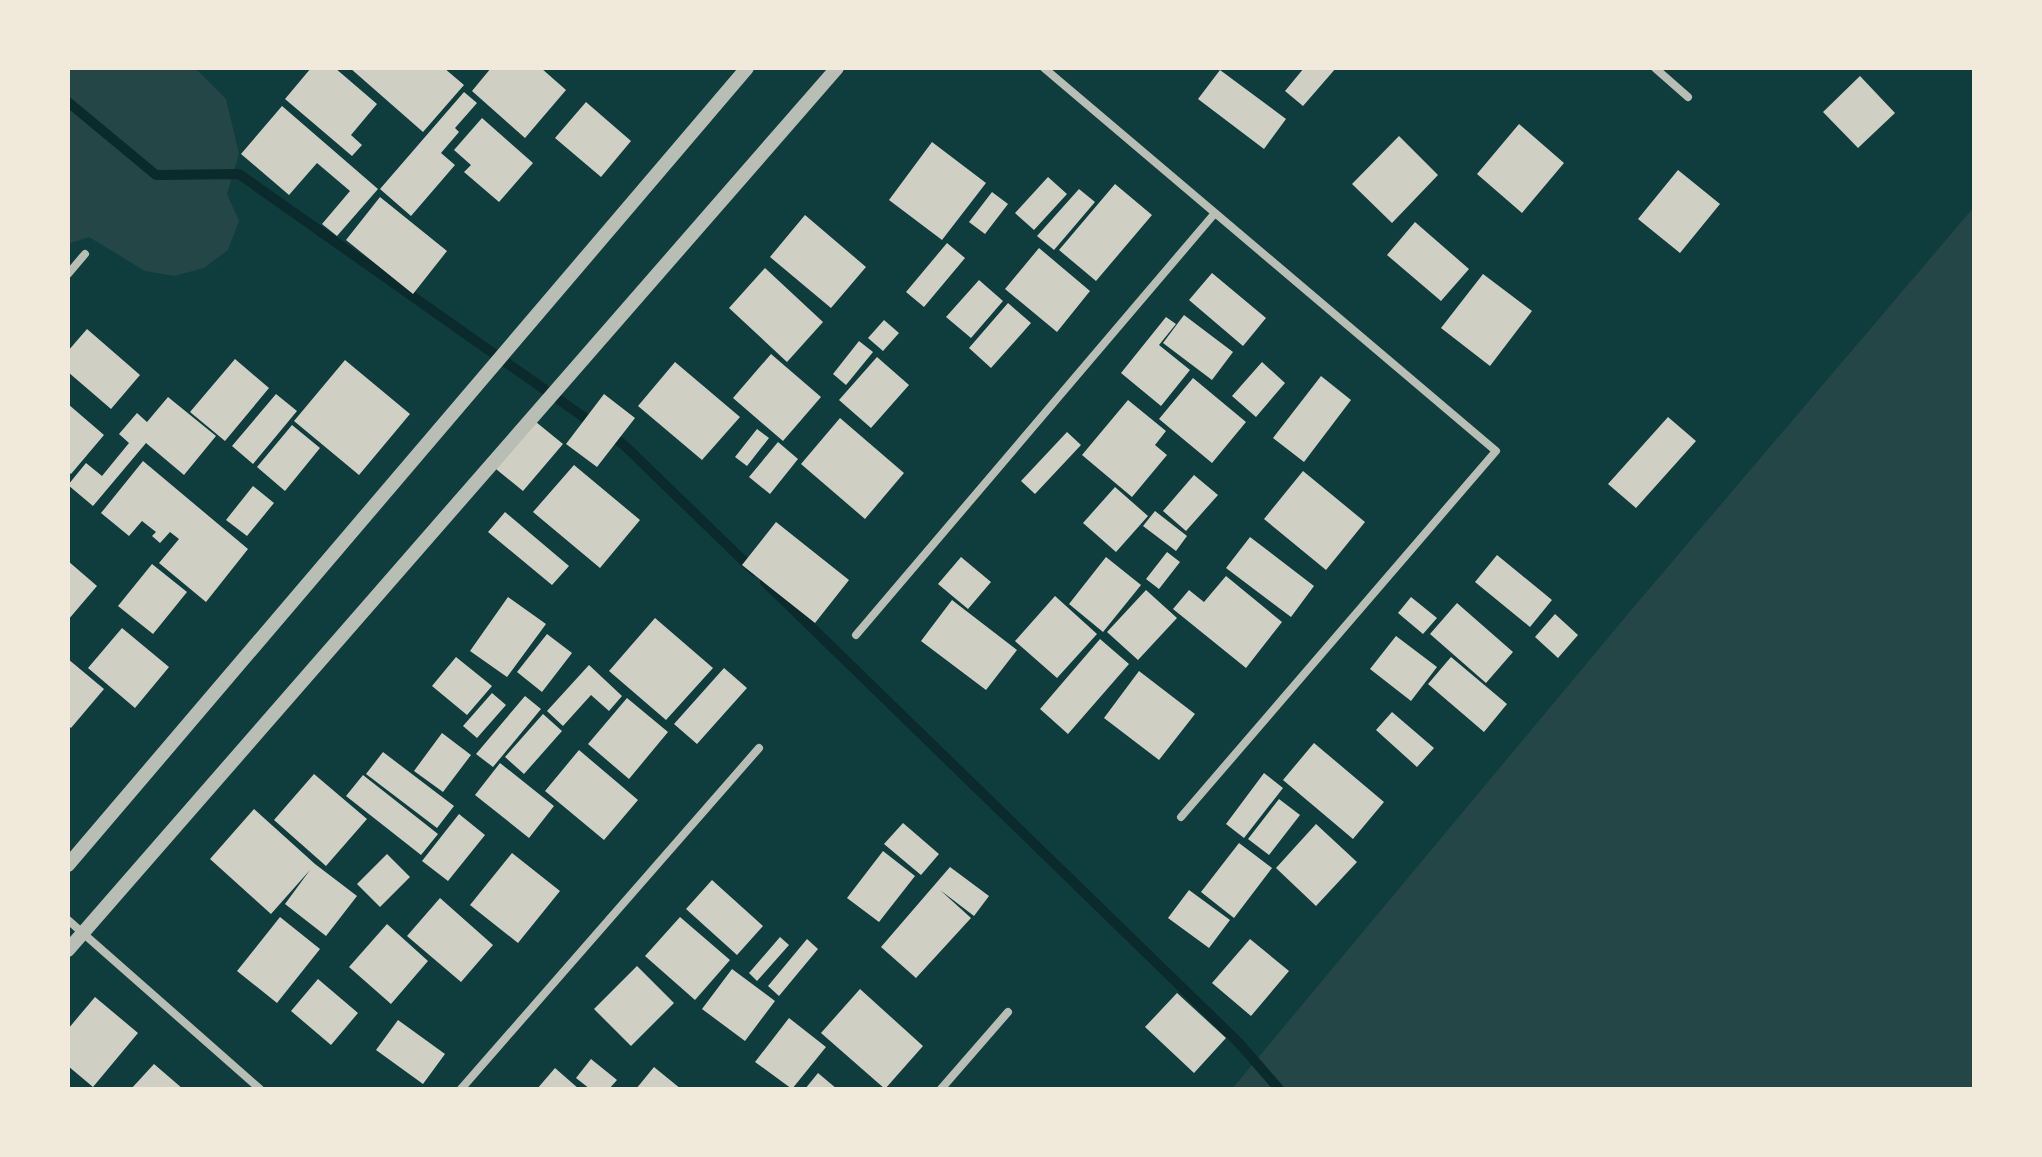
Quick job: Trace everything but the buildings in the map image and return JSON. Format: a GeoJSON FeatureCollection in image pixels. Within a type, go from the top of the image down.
{"type":"FeatureCollection","features":[{"type":"Feature","properties":{"kind":"street"},"geometry":{"type":"LineString","coordinates":[[68,865],[747,68]]}},
{"type":"Feature","properties":{"kind":"street"},"geometry":{"type":"LineString","coordinates":[[68,950],[837,68]]}},
{"type":"Feature","properties":{"kind":"street"},"geometry":{"type":"LineString","coordinates":[[1044,68],[1496,451],[1181,817]]}},
{"type":"Feature","properties":{"kind":"street"},"geometry":{"type":"LineString","coordinates":[[1655,68],[1688,97]]}},
{"type":"Feature","properties":{"kind":"street"},"geometry":{"type":"LineString","coordinates":[[856,635],[1215,213]]}},
{"type":"Feature","properties":{"kind":"street"},"geometry":{"type":"LineString","coordinates":[[68,274],[85,254]]}},
{"type":"Feature","properties":{"kind":"street"},"geometry":{"type":"LineString","coordinates":[[461,1089],[759,748]]}},
{"type":"Feature","properties":{"kind":"street"},"geometry":{"type":"LineString","coordinates":[[68,920],[260,1089]]}},
{"type":"Feature","properties":{"kind":"street"},"geometry":{"type":"LineString","coordinates":[[941,1089],[1008,1012]]}},
{"type":"Feature","properties":{"kind":"shaded area"},"geometry":{"type":"Polygon","coordinates":[[[68,68],[195,68],[226,99],[239,154],[227,194],[239,221],[228,250],[204,268],[174,276],[145,271],[89,237],[68,244],[68,68]]]}},
{"type":"Feature","properties":{"kind":"shaded area"},"geometry":{"type":"Polygon","coordinates":[[[1974,207],[1974,1089],[1232,1089],[1638,602],[1974,207]]]}},
{"type":"Feature","properties":{"kind":"waterway"},"geometry":{"type":"LineString","coordinates":[[68,102],[156,175],[239,174],[595,425]]}},
{"type":"Feature","properties":{"kind":"waterway"},"geometry":{"type":"LineString","coordinates":[[609,434],[754,571]]}},
{"type":"Feature","properties":{"kind":"waterway"},"geometry":{"type":"LineString","coordinates":[[765,582],[1239,1043],[1279,1089]]}}]}
